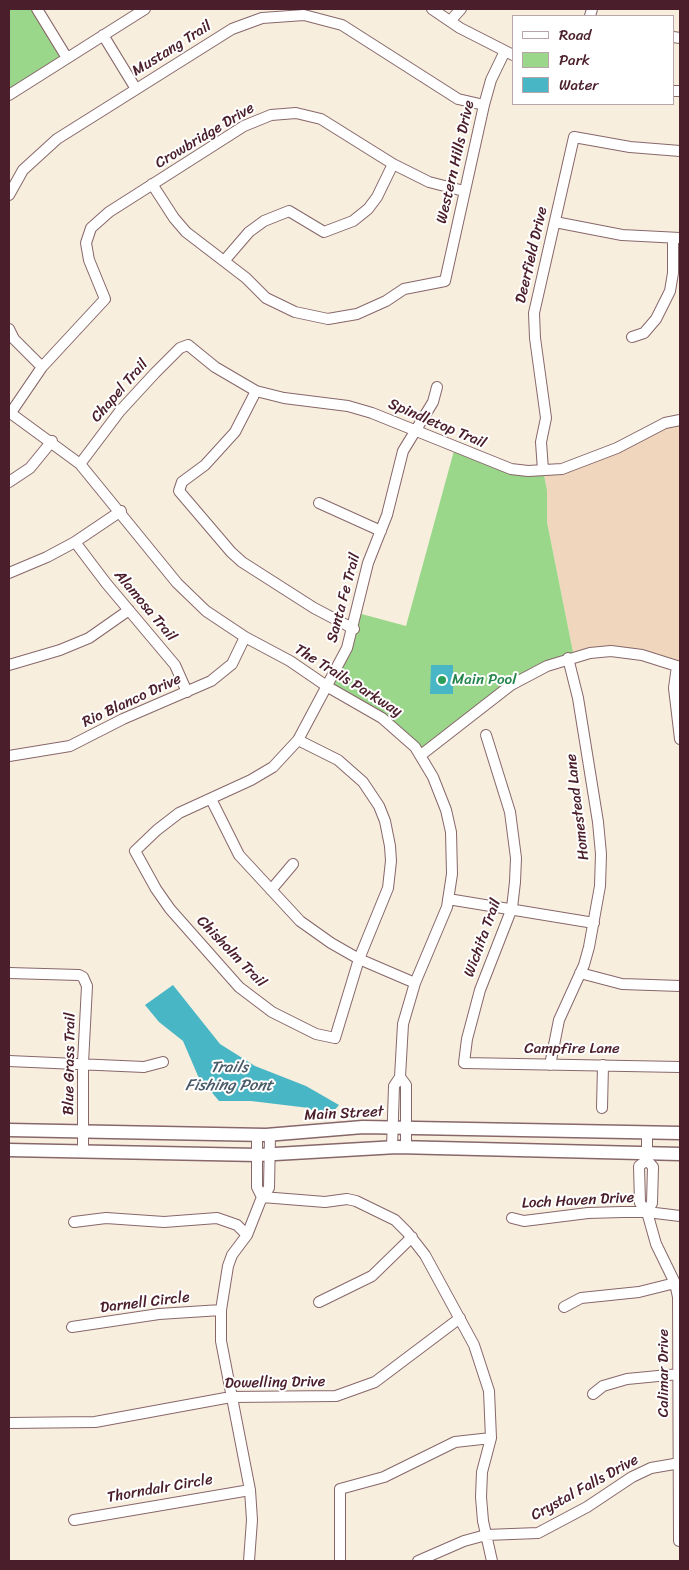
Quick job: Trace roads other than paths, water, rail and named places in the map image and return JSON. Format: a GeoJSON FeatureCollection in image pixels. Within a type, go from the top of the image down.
{"type":"FeatureCollection","features":[{"type":"Feature","properties":{"kind":"main road","name":"Main Street"},"geometry":{"type":"LineString","coordinates":[[9,1130],[264,1135],[363,1127],[680,1133]]}},
{"type":"Feature","properties":{"kind":"main road"},"geometry":{"type":"LineString","coordinates":[[9,1150],[264,1155],[406,1148],[647,1156],[680,1154]]}},
{"type":"Feature","properties":{"kind":"street"},"geometry":{"type":"LineString","coordinates":[[37,9],[67,58]]}},
{"type":"Feature","properties":{"kind":"street"},"geometry":{"type":"LineString","coordinates":[[9,95],[145,9]]}},
{"type":"Feature","properties":{"kind":"street"},"geometry":{"type":"LineString","coordinates":[[432,9],[509,53]]}},
{"type":"Feature","properties":{"kind":"street"},"geometry":{"type":"LineString","coordinates":[[450,21],[461,9]]}},
{"type":"Feature","properties":{"kind":"street","name":"Mustang Trail"},"geometry":{"type":"LineString","coordinates":[[9,195],[23,170],[57,139],[232,29],[262,18],[304,15],[342,25],[458,99],[484,105]]}},
{"type":"Feature","properties":{"kind":"street"},"geometry":{"type":"LineString","coordinates":[[103,35],[136,89]]}},
{"type":"Feature","properties":{"kind":"street","name":"Western Hills Drive"},"geometry":{"type":"LineString","coordinates":[[224,261],[266,298],[295,312],[328,319],[357,314],[386,301],[404,289],[445,281],[464,191],[491,80],[509,53]]}},
{"type":"Feature","properties":{"kind":"street","name":"Crowbridge Drive"},"geometry":{"type":"LineString","coordinates":[[42,366],[105,298],[89,260],[86,243],[91,228],[109,212],[244,126],[271,115],[296,113],[321,120],[394,164],[429,182],[464,191]]}},
{"type":"Feature","properties":{"kind":"street","name":"Deerfield Drive"},"geometry":{"type":"LineString","coordinates":[[542,470],[541,442],[546,418],[535,338],[534,313],[574,137],[630,147],[680,151]]}},
{"type":"Feature","properties":{"kind":"street"},"geometry":{"type":"LineString","coordinates":[[152,184],[174,218],[186,232],[224,261],[249,232],[264,221],[289,211],[324,232],[352,221],[368,209],[377,197],[394,164]]}},
{"type":"Feature","properties":{"kind":"street"},"geometry":{"type":"LineString","coordinates":[[555,222],[622,235],[676,238],[670,291],[656,319],[644,333],[632,337]]}},
{"type":"Feature","properties":{"kind":"street"},"geometry":{"type":"LineString","coordinates":[[9,329],[14,339],[42,366],[10,413]]}},
{"type":"Feature","properties":{"kind":"street","name":"Spindletop Trail"},"geometry":{"type":"LineString","coordinates":[[188,345],[216,367],[256,391],[284,398],[348,406],[414,430],[493,464],[511,469],[562,469],[594,458],[664,424],[680,420]]}},
{"type":"Feature","properties":{"kind":"street","name":"Chapel Trail"},"geometry":{"type":"LineString","coordinates":[[80,464],[120,411],[180,348],[188,345]]}},
{"type":"Feature","properties":{"kind":"street","name":"Santa Fe Trail"},"geometry":{"type":"LineString","coordinates":[[135,852],[157,830],[179,814],[252,780],[273,767],[298,740],[328,687],[347,648],[354,629],[368,563],[381,531],[403,451],[414,430],[433,402],[438,387]]}},
{"type":"Feature","properties":{"kind":"street"},"geometry":{"type":"LineString","coordinates":[[256,391],[235,432],[205,465],[182,482],[180,487],[181,494],[202,515],[231,552],[242,562],[314,608],[354,629]]}},
{"type":"Feature","properties":{"kind":"street","name":"The Trails Parkway"},"geometry":{"type":"LineString","coordinates":[[10,413],[52,441],[80,464],[121,511],[177,583],[193,599],[245,637],[290,661],[328,687],[382,718],[395,728],[421,755],[440,792],[451,832],[452,865],[448,898],[415,983],[403,1024],[400,1077],[406,1085],[399,1128],[392,1148]]}},
{"type":"Feature","properties":{"kind":"street"},"geometry":{"type":"LineString","coordinates":[[9,482],[30,468],[52,441]]}},
{"type":"Feature","properties":{"kind":"street"},"geometry":{"type":"LineString","coordinates":[[319,503],[381,531]]}},
{"type":"Feature","properties":{"kind":"street"},"geometry":{"type":"LineString","coordinates":[[9,573],[48,558],[121,511]]}},
{"type":"Feature","properties":{"kind":"street","name":"Alamosa Trail"},"geometry":{"type":"LineString","coordinates":[[75,542],[175,665],[187,692]]}},
{"type":"Feature","properties":{"kind":"street"},"geometry":{"type":"LineString","coordinates":[[9,664],[60,650],[88,638],[129,610]]}},
{"type":"Feature","properties":{"kind":"street","name":"Rio Blanco Drive"},"geometry":{"type":"LineString","coordinates":[[9,756],[70,746],[123,719],[211,681],[232,664],[245,637]]}},
{"type":"Feature","properties":{"kind":"street"},"geometry":{"type":"LineString","coordinates":[[421,755],[510,685],[547,666],[568,658],[611,651],[642,655],[679,666],[674,688],[680,739]]}},
{"type":"Feature","properties":{"kind":"street","name":"Homestead Lane"},"geometry":{"type":"LineString","coordinates":[[550,1065],[559,1020],[589,947],[600,886],[601,854],[598,822],[578,698],[568,658]]}},
{"type":"Feature","properties":{"kind":"street","name":"Wichita Trail"},"geometry":{"type":"LineString","coordinates":[[464,1062],[467,1039],[480,990],[512,908],[516,858],[513,826],[503,785],[486,735]]}},
{"type":"Feature","properties":{"kind":"street"},"geometry":{"type":"LineString","coordinates":[[298,740],[338,760],[354,773],[369,790],[385,821],[391,861],[388,888],[359,959]]}},
{"type":"Feature","properties":{"kind":"street"},"geometry":{"type":"LineString","coordinates":[[211,799],[239,855],[300,921],[331,943],[359,959],[415,983]]}},
{"type":"Feature","properties":{"kind":"street","name":"Chisholm Trail"},"geometry":{"type":"LineString","coordinates":[[135,852],[170,909],[239,987],[272,1012],[316,1034],[335,1038],[359,959]]}},
{"type":"Feature","properties":{"kind":"street"},"geometry":{"type":"LineString","coordinates":[[270,890],[293,864]]}},
{"type":"Feature","properties":{"kind":"street"},"geometry":{"type":"LineString","coordinates":[[448,898],[594,923]]}},
{"type":"Feature","properties":{"kind":"street"},"geometry":{"type":"LineString","coordinates":[[580,972],[622,984],[680,986]]}},
{"type":"Feature","properties":{"kind":"street","name":"Blue Grass Trail"},"geometry":{"type":"LineString","coordinates":[[9,973],[79,975],[83,977],[88,986],[83,1064],[84,1152]]}},
{"type":"Feature","properties":{"kind":"street"},"geometry":{"type":"LineString","coordinates":[[9,1061],[144,1067],[163,1062]]}},
{"type":"Feature","properties":{"kind":"street","name":"Campfire Lane"},"geometry":{"type":"LineString","coordinates":[[464,1062],[680,1067]]}},
{"type":"Feature","properties":{"kind":"street"},"geometry":{"type":"LineString","coordinates":[[602,1108],[603,1065]]}},
{"type":"Feature","properties":{"kind":"street","name":"The Trails Parkway"},"geometry":{"type":"LineString","coordinates":[[399,1128],[406,1148]]}},
{"type":"Feature","properties":{"kind":"street","name":"Calimar Drive"},"geometry":{"type":"LineString","coordinates":[[647,1132],[647,1156],[653,1167],[652,1203],[647,1212],[656,1244],[675,1283],[679,1303],[679,1541]]}},
{"type":"Feature","properties":{"kind":"street"},"geometry":{"type":"LineString","coordinates":[[250,1561],[252,1520],[250,1490],[221,1342],[221,1310],[228,1266],[232,1255],[247,1235],[262,1197],[257,1187],[264,1155],[264,1135]]}},
{"type":"Feature","properties":{"kind":"street"},"geometry":{"type":"LineString","coordinates":[[262,1197],[325,1202],[356,1201],[395,1220],[426,1255],[474,1345],[487,1383],[490,1400],[491,1438],[481,1481],[482,1508],[492,1561]]}},
{"type":"Feature","properties":{"kind":"street","name":"Loch Haven Drive"},"geometry":{"type":"LineString","coordinates":[[512,1218],[524,1221],[588,1213],[647,1212],[680,1216]]}},
{"type":"Feature","properties":{"kind":"street"},"geometry":{"type":"LineString","coordinates":[[74,1222],[106,1218],[171,1222],[217,1218],[237,1226],[247,1235]]}},
{"type":"Feature","properties":{"kind":"street"},"geometry":{"type":"LineString","coordinates":[[319,1302],[372,1276],[412,1237]]}},
{"type":"Feature","properties":{"kind":"street"},"geometry":{"type":"LineString","coordinates":[[564,1307],[581,1298],[639,1292],[675,1283]]}},
{"type":"Feature","properties":{"kind":"street","name":"Darnell Circle"},"geometry":{"type":"LineString","coordinates":[[72,1327],[164,1313],[221,1310]]}},
{"type":"Feature","properties":{"kind":"street","name":"Dowelling Drive"},"geometry":{"type":"LineString","coordinates":[[9,1423],[95,1422],[232,1397],[318,1397],[350,1393],[375,1382],[460,1318]]}},
{"type":"Feature","properties":{"kind":"street"},"geometry":{"type":"LineString","coordinates":[[592,1394],[603,1386],[627,1379],[679,1374]]}},
{"type":"Feature","properties":{"kind":"street"},"geometry":{"type":"LineString","coordinates":[[340,1561],[340,1489],[384,1477],[455,1442],[491,1438]]}},
{"type":"Feature","properties":{"kind":"street","name":"Crystal Falls Drive"},"geometry":{"type":"LineString","coordinates":[[418,1561],[464,1541],[486,1535],[538,1533],[586,1507],[632,1477],[651,1468],[680,1463]]}},
{"type":"Feature","properties":{"kind":"street","name":"Thorndalr Circle"},"geometry":{"type":"LineString","coordinates":[[74,1520],[250,1490]]}},
{"type":"Feature","properties":{"kind":"water","name":"Main Pool"},"geometry":{"type":"Polygon","coordinates":[[[431,665],[453,665],[453,694],[430,694],[431,665]]]}},
{"type":"Feature","properties":{"kind":"water","name":"Trails Fishing Pont"},"geometry":{"type":"Polygon","coordinates":[[[173,985],[220,1044],[255,1066],[306,1086],[339,1105],[325,1121],[309,1108],[251,1101],[219,1101],[198,1076],[183,1041],[159,1022],[145,1005],[173,985]]]}},
{"type":"Feature","properties":{"kind":"place","name":"Main Pool"},"geometry":{"type":"Point","coordinates":[442,680]}}]}
